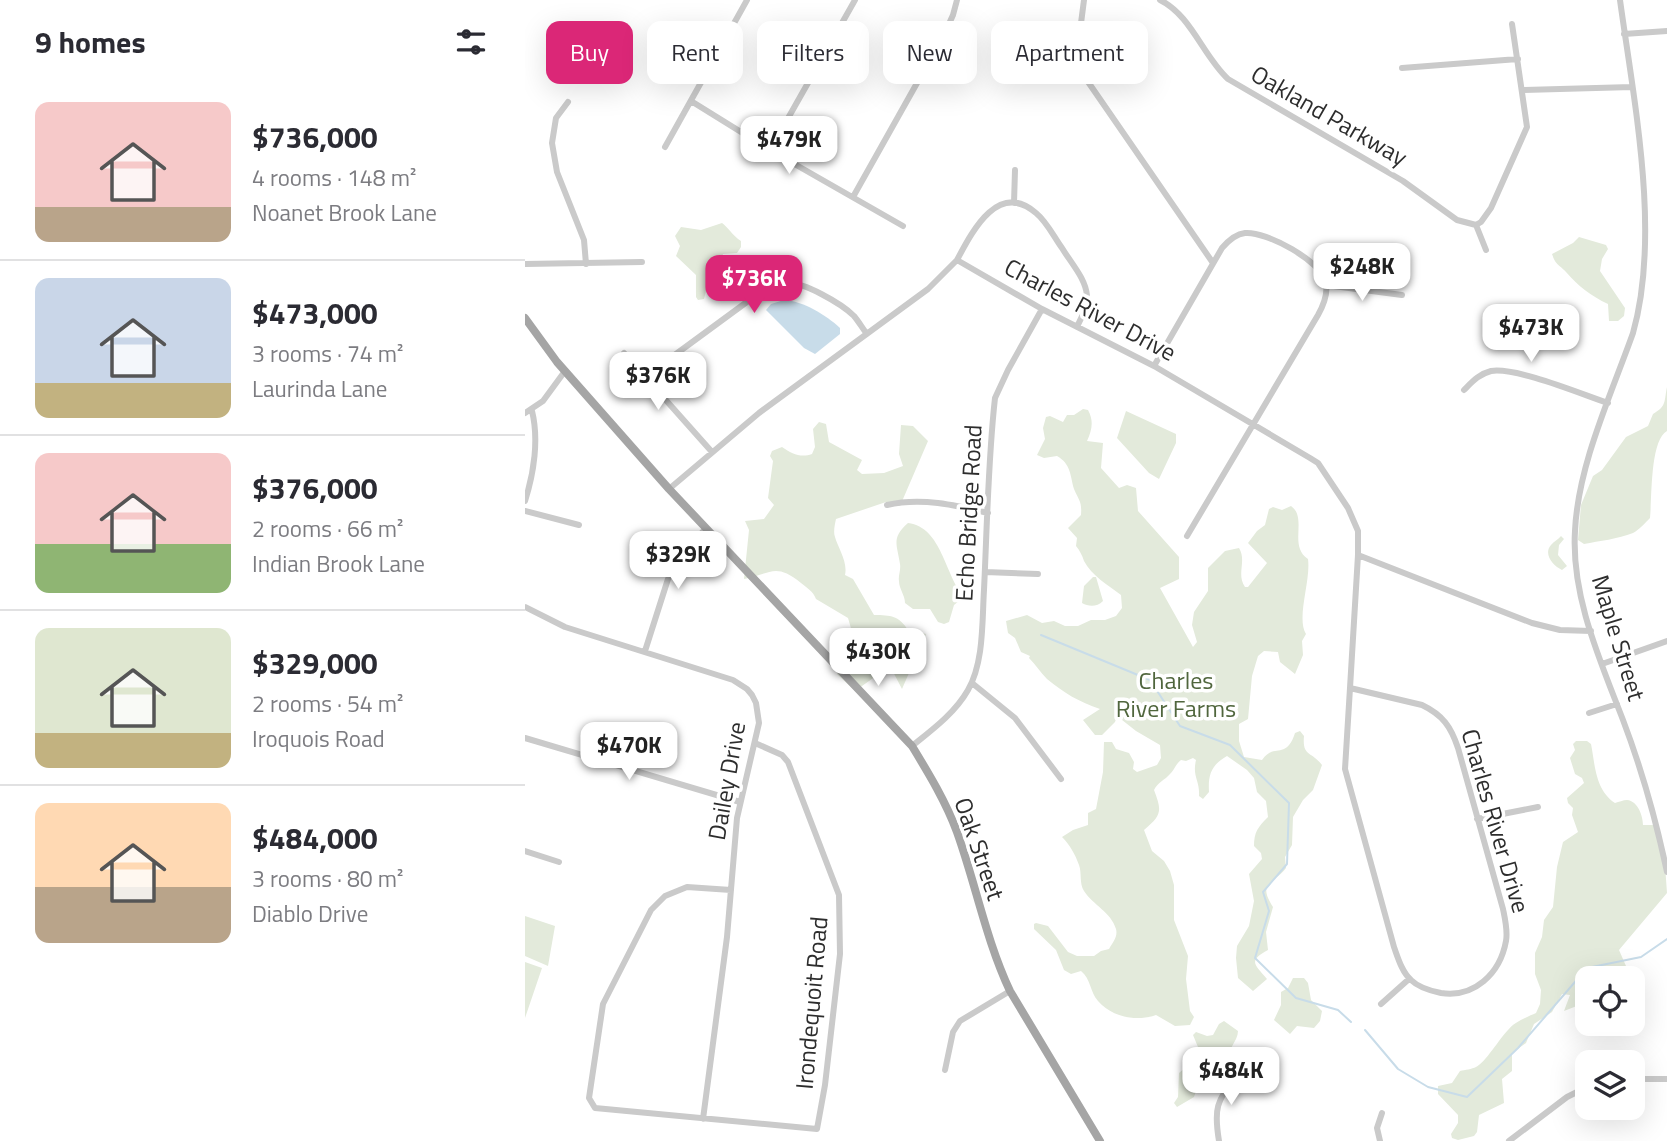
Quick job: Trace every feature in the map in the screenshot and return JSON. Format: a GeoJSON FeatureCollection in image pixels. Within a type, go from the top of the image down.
{"type":"FeatureCollection","features":[{"type":"Feature","properties":{"kind":"main road","name":"Oak Street"},"geometry":{"type":"LineString","coordinates":[[525,318],[565,370],[669,489],[912,746],[949,811],[986,931],[1010,991],[1100,1141]]}},
{"type":"Feature","properties":{"kind":"street"},"geometry":{"type":"LineString","coordinates":[[665,147],[747,0]]}},
{"type":"Feature","properties":{"kind":"street"},"geometry":{"type":"LineString","coordinates":[[770,150],[855,0]]}},
{"type":"Feature","properties":{"kind":"street"},"geometry":{"type":"LineString","coordinates":[[853,197],[944,35],[957,0]]}},
{"type":"Feature","properties":{"kind":"street"},"geometry":{"type":"LineString","coordinates":[[1084,0],[1077,46],[1079,66],[1096,95],[1213,264]]}},
{"type":"Feature","properties":{"kind":"street","name":"Oakland Parkway"},"geometry":{"type":"LineString","coordinates":[[1160,0],[1180,16],[1228,79],[1392,175],[1458,220],[1476,225]]}},
{"type":"Feature","properties":{"kind":"street","name":"Maple Street"},"geometry":{"type":"LineString","coordinates":[[1620,0],[1642,171],[1645,266],[1639,312],[1588,462],[1574,532],[1578,581],[1591,631],[1651,799],[1667,872]]}},
{"type":"Feature","properties":{"kind":"street"},"geometry":{"type":"LineString","coordinates":[[1486,250],[1476,225],[1490,208],[1527,127],[1512,24]]}},
{"type":"Feature","properties":{"kind":"street"},"geometry":{"type":"LineString","coordinates":[[1624,34],[1667,31]]}},
{"type":"Feature","properties":{"kind":"street"},"geometry":{"type":"LineString","coordinates":[[1402,68],[1518,59]]}},
{"type":"Feature","properties":{"kind":"street"},"geometry":{"type":"LineString","coordinates":[[1523,90],[1632,87]]}},
{"type":"Feature","properties":{"kind":"street"},"geometry":{"type":"LineString","coordinates":[[691,101],[902,226]]}},
{"type":"Feature","properties":{"kind":"street"},"geometry":{"type":"LineString","coordinates":[[568,103],[556,118],[552,143],[557,172],[584,240],[586,264]]}},
{"type":"Feature","properties":{"kind":"street"},"geometry":{"type":"LineString","coordinates":[[1014,203],[1015,170]]}},
{"type":"Feature","properties":{"kind":"street"},"geometry":{"type":"LineString","coordinates":[[669,489],[759,413],[928,289],[957,260],[986,214],[998,206],[1014,203],[1037,214],[1082,280],[1087,301],[1077,327]]}},
{"type":"Feature","properties":{"kind":"street"},"geometry":{"type":"LineString","coordinates":[[1154,366],[1222,248],[1232,238],[1245,233],[1261,234],[1310,261],[1324,278],[1326,285],[1323,304],[1318,315],[1187,536]]}},
{"type":"Feature","properties":{"kind":"street","name":"Charles River Drive"},"geometry":{"type":"LineString","coordinates":[[957,260],[1042,309],[1154,366],[1318,463],[1358,531],[1344,760],[1347,781],[1402,968],[1409,979],[1433,992],[1467,992],[1493,973],[1502,954],[1506,936],[1505,919],[1451,728],[1443,718],[1422,705],[1350,688]]}},
{"type":"Feature","properties":{"kind":"street"},"geometry":{"type":"LineString","coordinates":[[525,264],[642,262]]}},
{"type":"Feature","properties":{"kind":"street"},"geometry":{"type":"LineString","coordinates":[[646,376],[755,296],[784,283],[798,285],[836,302],[853,316],[867,334]]}},
{"type":"Feature","properties":{"kind":"street"},"geometry":{"type":"LineString","coordinates":[[1326,285],[1402,295]]}},
{"type":"Feature","properties":{"kind":"street","name":"Echo Bridge Road"},"geometry":{"type":"LineString","coordinates":[[912,746],[935,728],[960,702],[972,682],[978,661],[995,398],[1007,370],[1042,309]]}},
{"type":"Feature","properties":{"kind":"street"},"geometry":{"type":"LineString","coordinates":[[624,353],[712,452]]}},
{"type":"Feature","properties":{"kind":"street"},"geometry":{"type":"LineString","coordinates":[[525,501],[536,428],[528,412],[543,401],[565,370]]}},
{"type":"Feature","properties":{"kind":"street"},"geometry":{"type":"LineString","coordinates":[[1464,390],[1477,377],[1491,371],[1510,372],[1608,403]]}},
{"type":"Feature","properties":{"kind":"street"},"geometry":{"type":"LineString","coordinates":[[887,505],[911,500],[926,501],[988,513]]}},
{"type":"Feature","properties":{"kind":"street"},"geometry":{"type":"LineString","coordinates":[[525,511],[579,525]]}},
{"type":"Feature","properties":{"kind":"street"},"geometry":{"type":"LineString","coordinates":[[645,651],[675,562],[706,528]]}},
{"type":"Feature","properties":{"kind":"street"},"geometry":{"type":"LineString","coordinates":[[1358,555],[1532,623],[1560,630],[1591,631]]}},
{"type":"Feature","properties":{"kind":"street"},"geometry":{"type":"LineString","coordinates":[[985,572],[1038,574]]}},
{"type":"Feature","properties":{"kind":"street","name":"Dailey Drive"},"geometry":{"type":"LineString","coordinates":[[525,607],[565,627],[733,680],[747,689],[756,703],[759,715],[740,802],[727,937],[703,1119]]}},
{"type":"Feature","properties":{"kind":"street"},"geometry":{"type":"LineString","coordinates":[[1602,664],[1667,641]]}},
{"type":"Feature","properties":{"kind":"street"},"geometry":{"type":"LineString","coordinates":[[972,682],[1016,718],[1061,779]]}},
{"type":"Feature","properties":{"kind":"street"},"geometry":{"type":"LineString","coordinates":[[1589,713],[1617,704]]}},
{"type":"Feature","properties":{"kind":"street"},"geometry":{"type":"LineString","coordinates":[[525,738],[740,802]]}},
{"type":"Feature","properties":{"kind":"street","name":"Irondequoit Road"},"geometry":{"type":"LineString","coordinates":[[703,1119],[817,1129],[825,1085],[840,954],[839,895],[788,762],[782,755],[755,743]]}},
{"type":"Feature","properties":{"kind":"street"},"geometry":{"type":"LineString","coordinates":[[1478,818],[1538,807]]}},
{"type":"Feature","properties":{"kind":"street"},"geometry":{"type":"LineString","coordinates":[[525,851],[559,862]]}},
{"type":"Feature","properties":{"kind":"street"},"geometry":{"type":"LineString","coordinates":[[703,1119],[599,1110],[589,1100],[603,1004],[651,910],[665,896],[687,887],[731,890]]}},
{"type":"Feature","properties":{"kind":"street"},"geometry":{"type":"LineString","coordinates":[[1381,1004],[1409,979]]}},
{"type":"Feature","properties":{"kind":"street"},"geometry":{"type":"LineString","coordinates":[[945,1070],[953,1032],[960,1021],[1010,991]]}},
{"type":"Feature","properties":{"kind":"street"},"geometry":{"type":"LineString","coordinates":[[1219,1141],[1217,1106],[1238,1073]]}},
{"type":"Feature","properties":{"kind":"street"},"geometry":{"type":"LineString","coordinates":[[1645,1079],[1667,1079]]}},
{"type":"Feature","properties":{"kind":"street"},"geometry":{"type":"LineString","coordinates":[[1509,1141],[1575,1093]]}},
{"type":"Feature","properties":{"kind":"street"},"geometry":{"type":"LineString","coordinates":[[1380,1141],[1377,1128],[1382,1113]]}},
{"type":"Feature","properties":{"kind":"green space"},"geometry":{"type":"Polygon","coordinates":[[[722,223],[741,241],[741,247],[737,253],[723,254],[718,266],[711,270],[704,299],[698,300],[696,275],[676,256],[680,246],[675,236],[681,227],[701,230],[722,223]]]}},
{"type":"Feature","properties":{"kind":"green space"},"geometry":{"type":"Polygon","coordinates":[[[1579,237],[1606,245],[1608,249],[1602,259],[1600,271],[1625,308],[1624,316],[1618,321],[1609,321],[1608,304],[1580,286],[1553,258],[1552,254],[1579,237]]]}},
{"type":"Feature","properties":{"kind":"green space"},"geometry":{"type":"Polygon","coordinates":[[[1667,387],[1667,431],[1657,446],[1650,518],[1633,533],[1584,544],[1578,540],[1581,505],[1593,476],[1602,470],[1626,437],[1648,426],[1653,414],[1663,406],[1667,387]]]}},
{"type":"Feature","properties":{"kind":"green space","name":"Charles River Farms"},"geometry":{"type":"Polygon","coordinates":[[[1083,409],[1088,410],[1092,422],[1087,441],[1103,443],[1101,468],[1119,488],[1127,485],[1136,488],[1138,511],[1179,557],[1179,579],[1160,588],[1193,647],[1197,642],[1192,625],[1194,612],[1208,591],[1208,568],[1225,551],[1239,548],[1242,558],[1242,582],[1248,587],[1267,563],[1248,543],[1265,525],[1269,509],[1273,507],[1282,510],[1291,506],[1296,511],[1299,547],[1308,559],[1303,609],[1303,627],[1306,634],[1302,641],[1303,655],[1295,674],[1280,662],[1278,652],[1264,651],[1258,656],[1252,676],[1248,719],[1239,724],[1239,741],[1244,757],[1262,760],[1271,752],[1288,746],[1295,733],[1300,731],[1304,736],[1306,751],[1322,765],[1313,790],[1293,817],[1292,845],[1285,857],[1286,868],[1267,888],[1266,893],[1273,907],[1266,932],[1268,950],[1255,960],[1255,963],[1267,979],[1253,991],[1238,978],[1236,958],[1237,946],[1249,926],[1254,901],[1249,874],[1262,859],[1254,841],[1257,830],[1268,817],[1266,801],[1257,792],[1254,778],[1227,756],[1217,763],[1212,771],[1209,792],[1203,799],[1199,796],[1196,760],[1193,758],[1181,760],[1154,790],[1159,812],[1144,830],[1152,851],[1164,861],[1170,871],[1174,885],[1174,920],[1188,956],[1186,979],[1190,1011],[1194,1017],[1190,1025],[1175,1026],[1156,1015],[1133,1018],[1110,1011],[1095,997],[1084,974],[1081,971],[1071,974],[1064,970],[1056,950],[1034,929],[1036,923],[1048,926],[1068,952],[1077,956],[1094,956],[1109,949],[1116,935],[1114,923],[1084,891],[1080,868],[1070,846],[1062,837],[1088,825],[1088,813],[1096,809],[1103,772],[1104,742],[1112,742],[1116,749],[1129,753],[1134,762],[1133,769],[1137,772],[1157,765],[1161,758],[1160,745],[1117,716],[1115,722],[1102,735],[1095,735],[1083,720],[1100,709],[1059,689],[1047,679],[1030,656],[1021,652],[1015,638],[1008,633],[1006,621],[1027,615],[1042,623],[1054,621],[1065,626],[1078,626],[1091,620],[1105,620],[1116,616],[1122,608],[1121,595],[1087,566],[1076,546],[1077,538],[1068,528],[1081,515],[1081,504],[1067,466],[1057,456],[1044,458],[1037,455],[1045,439],[1043,428],[1046,417],[1063,422],[1067,415],[1074,415],[1083,409]]]}},
{"type":"Feature","properties":{"kind":"green space"},"geometry":{"type":"Polygon","coordinates":[[[1126,411],[1176,434],[1176,443],[1159,479],[1149,473],[1117,438],[1126,411]]]}},
{"type":"Feature","properties":{"kind":"green space"},"geometry":{"type":"Polygon","coordinates":[[[819,422],[826,424],[829,442],[862,460],[857,470],[862,474],[884,473],[903,466],[899,454],[901,425],[913,426],[928,441],[900,506],[886,502],[836,519],[834,528],[845,565],[845,575],[853,579],[874,615],[894,617],[908,630],[926,634],[902,689],[890,666],[855,691],[837,674],[855,642],[848,618],[816,599],[810,590],[792,577],[773,571],[744,579],[749,530],[745,521],[764,519],[774,505],[768,498],[772,451],[782,447],[797,455],[812,454],[815,447],[813,429],[819,422]]]}},
{"type":"Feature","properties":{"kind":"green space"},"geometry":{"type":"Polygon","coordinates":[[[908,523],[919,526],[936,543],[964,597],[954,605],[949,622],[944,624],[938,622],[930,609],[913,609],[905,603],[899,584],[897,537],[908,523]]]}},
{"type":"Feature","properties":{"kind":"green space"},"geometry":{"type":"Polygon","coordinates":[[[1561,536],[1564,539],[1559,545],[1558,555],[1567,566],[1562,570],[1552,563],[1548,552],[1561,536]]]}},
{"type":"Feature","properties":{"kind":"green space"},"geometry":{"type":"Polygon","coordinates":[[[1096,577],[1103,601],[1090,606],[1082,603],[1084,586],[1096,577]]]}},
{"type":"Feature","properties":{"kind":"green space"},"geometry":{"type":"Polygon","coordinates":[[[1576,741],[1587,741],[1591,744],[1597,776],[1608,798],[1615,803],[1631,801],[1639,810],[1643,825],[1655,825],[1665,865],[1667,893],[1619,950],[1626,966],[1575,966],[1575,1007],[1564,1011],[1570,995],[1562,994],[1552,1012],[1534,1024],[1526,1043],[1512,1053],[1512,1071],[1502,1079],[1504,1103],[1479,1115],[1474,1136],[1458,1140],[1452,1138],[1451,1134],[1458,1123],[1458,1115],[1438,1094],[1438,1086],[1452,1083],[1460,1071],[1480,1065],[1511,1027],[1536,1013],[1540,1004],[1541,990],[1535,974],[1535,953],[1542,937],[1544,920],[1553,907],[1557,867],[1563,842],[1578,832],[1572,815],[1573,808],[1567,798],[1584,783],[1582,778],[1575,774],[1570,758],[1575,750],[1573,744],[1576,741]]]}},
{"type":"Feature","properties":{"kind":"green space"},"geometry":{"type":"Polygon","coordinates":[[[525,916],[555,926],[548,966],[525,956],[525,916]]]}},
{"type":"Feature","properties":{"kind":"green space"},"geometry":{"type":"Polygon","coordinates":[[[525,962],[542,968],[525,1018],[525,962]]]}},
{"type":"Feature","properties":{"kind":"green space"},"geometry":{"type":"Polygon","coordinates":[[[1293,978],[1304,978],[1308,983],[1311,1000],[1322,1011],[1320,1021],[1314,1028],[1297,1026],[1290,1034],[1274,1020],[1281,1005],[1281,992],[1288,988],[1293,978]]]}},
{"type":"Feature","properties":{"kind":"green space"},"geometry":{"type":"Polygon","coordinates":[[[1224,1021],[1238,1031],[1225,1063],[1214,1070],[1204,1088],[1197,1088],[1194,1097],[1177,1107],[1174,1103],[1178,1097],[1179,1073],[1187,1066],[1198,1047],[1193,1035],[1196,1032],[1213,1035],[1224,1021]]]}},
{"type":"Feature","properties":{"kind":"water"},"geometry":{"type":"Polygon","coordinates":[[[784,300],[799,303],[821,314],[840,328],[840,334],[815,354],[804,348],[766,310],[771,304],[784,300]]]}},
{"type":"Feature","properties":{"kind":"waterway"},"geometry":{"type":"LineString","coordinates":[[1041,635],[1150,680],[1180,726],[1230,745],[1289,803],[1287,864],[1263,892],[1269,911],[1255,958],[1296,998],[1338,1010],[1351,1022]]}},
{"type":"Feature","properties":{"kind":"waterway"},"geometry":{"type":"LineString","coordinates":[[1365,1030],[1398,1069],[1428,1087],[1467,1097],[1518,1048],[1587,968],[1641,957],[1667,939]]}}]}
